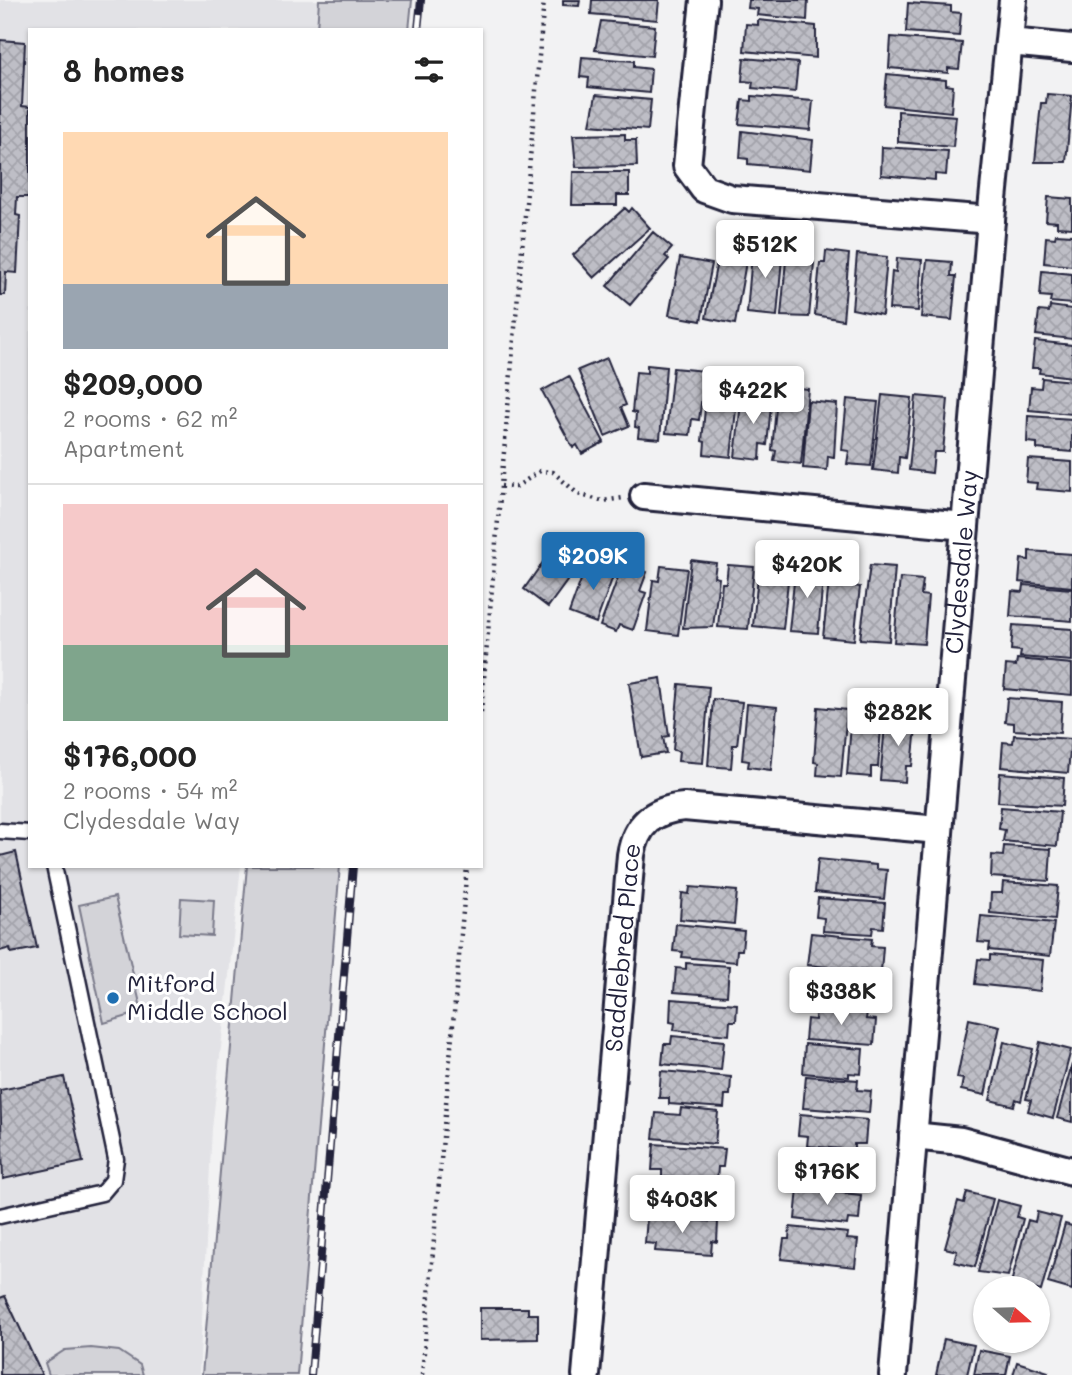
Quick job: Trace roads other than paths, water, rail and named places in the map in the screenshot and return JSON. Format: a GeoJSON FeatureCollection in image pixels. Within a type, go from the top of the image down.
{"type":"FeatureCollection","features":[{"type":"Feature","properties":{"kind":"street"},"geometry":{"type":"LineString","coordinates":[[704,0],[687,166],[704,189],[732,199],[991,220]]}},
{"type":"Feature","properties":{"kind":"street","name":"Clydesdale Way"},"geometry":{"type":"LineString","coordinates":[[893,1375],[991,220],[1013,0]]}},
{"type":"Feature","properties":{"kind":"street"},"geometry":{"type":"LineString","coordinates":[[1009,42],[1072,48]]}},
{"type":"Feature","properties":{"kind":"street"},"geometry":{"type":"LineString","coordinates":[[644,496],[965,526]]}},
{"type":"Feature","properties":{"kind":"street","name":"Saddlebred Place"},"geometry":{"type":"LineString","coordinates":[[586,1375],[631,855],[640,827],[659,813],[684,807],[939,830]]}},
{"type":"Feature","properties":{"kind":"street"},"geometry":{"type":"LineString","coordinates":[[913,1136],[961,1141],[1072,1171]]}},
{"type":"Feature","properties":{"kind":"lane"},"geometry":{"type":"LineString","coordinates":[[0,831],[28,833]]}},
{"type":"Feature","properties":{"kind":"lane"},"geometry":{"type":"LineString","coordinates":[[0,1216],[103,1193],[113,1180],[116,1159],[54,868]]}},
{"type":"Feature","properties":{"kind":"railway"},"geometry":{"type":"LineString","coordinates":[[418,28],[421,0]]}},
{"type":"Feature","properties":{"kind":"railway"},"geometry":{"type":"LineString","coordinates":[[311,1375],[353,868]]}},
{"type":"Feature","properties":{"kind":"place","name":"Mitford Middle School"},"geometry":{"type":"Point","coordinates":[113,998]}}]}
